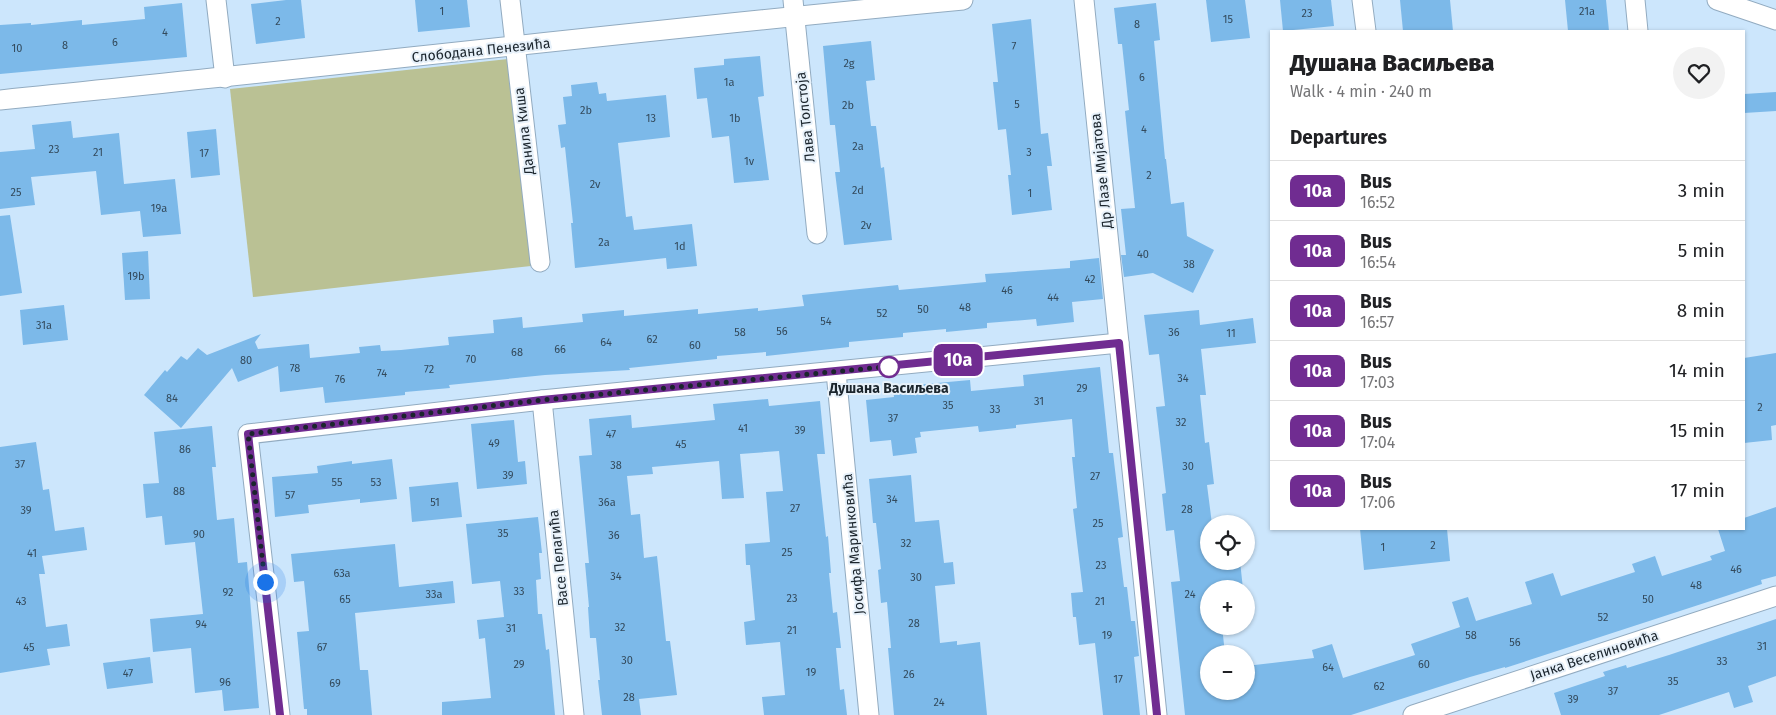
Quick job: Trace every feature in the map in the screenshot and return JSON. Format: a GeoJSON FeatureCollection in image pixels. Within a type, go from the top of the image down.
{"type":"FeatureCollection","features":[{"type":"Feature","properties":{"kind":"street"},"geometry":{"type":"LineString","coordinates":[[216,0],[225,78]]}},
{"type":"Feature","properties":{"kind":"street","name":"Данила Киша"},"geometry":{"type":"LineString","coordinates":[[510,0],[540,262]]}},
{"type":"Feature","properties":{"kind":"street","name":"Слободана Пенезића"},"geometry":{"type":"LineString","coordinates":[[0,100],[225,78],[515,46],[794,8],[963,0]]}},
{"type":"Feature","properties":{"kind":"street","name":"Др Лазе Мијатова"},"geometry":{"type":"LineString","coordinates":[[1084,0],[1119,343]]}},
{"type":"Feature","properties":{"kind":"street"},"geometry":{"type":"LineString","coordinates":[[1362,0],[1366,30]]}},
{"type":"Feature","properties":{"kind":"street"},"geometry":{"type":"LineString","coordinates":[[1635,0],[1638,30]]}},
{"type":"Feature","properties":{"kind":"street"},"geometry":{"type":"LineString","coordinates":[[1717,0],[1776,20]]}},
{"type":"Feature","properties":{"kind":"street","name":"Лава Толстоја"},"geometry":{"type":"LineString","coordinates":[[794,8],[818,234]]}},
{"type":"Feature","properties":{"kind":"street"},"geometry":{"type":"LineString","coordinates":[[280,715],[248,434],[542,400],[1119,343],[1157,715]]}},
{"type":"Feature","properties":{"kind":"street","name":"Јосифа Маринковића"},"geometry":{"type":"LineString","coordinates":[[836,372],[869,715]]}},
{"type":"Feature","properties":{"kind":"street","name":"Васе Пелагића"},"geometry":{"type":"LineString","coordinates":[[542,400],[574,715]]}},
{"type":"Feature","properties":{"kind":"street","name":"Јанка Веселиновића"},"geometry":{"type":"LineString","coordinates":[[1413,715],[1776,596]]}},
{"type":"Feature","properties":{"kind":"green space"},"geometry":{"type":"Polygon","coordinates":[[[508,59],[531,266],[253,297],[230,89],[508,59]]]}},
{"type":"Feature","properties":{"kind":"building"},"geometry":{"type":"Polygon","coordinates":[[[301,0],[305,38],[256,44],[251,4],[301,0]]]}},
{"type":"Feature","properties":{"kind":"building"},"geometry":{"type":"Polygon","coordinates":[[[415,0],[467,0],[470,27],[418,32],[415,0]]]}},
{"type":"Feature","properties":{"kind":"building"},"geometry":{"type":"Polygon","coordinates":[[[1206,0],[1245,0],[1250,38],[1211,42],[1206,0]]]}},
{"type":"Feature","properties":{"kind":"building"},"geometry":{"type":"Polygon","coordinates":[[[1280,0],[1331,0],[1334,26],[1283,30],[1280,0]]]}},
{"type":"Feature","properties":{"kind":"building"},"geometry":{"type":"Polygon","coordinates":[[[1400,0],[1450,0],[1453,30],[1403,30],[1400,0]]]}},
{"type":"Feature","properties":{"kind":"building"},"geometry":{"type":"Polygon","coordinates":[[[1565,0],[1606,0],[1609,30],[1568,30],[1565,0]]]}},
{"type":"Feature","properties":{"kind":"building"},"geometry":{"type":"Polygon","coordinates":[[[182,3],[187,57],[0,74],[0,25],[31,23],[31,25],[82,20],[82,25],[145,19],[144,7],[182,3]]]}},
{"type":"Feature","properties":{"kind":"building"},"geometry":{"type":"Polygon","coordinates":[[[1156,3],[1160,40],[1154,41],[1171,204],[1184,202],[1187,236],[1214,250],[1193,293],[1153,273],[1124,277],[1121,255],[1126,255],[1121,209],[1135,208],[1125,111],[1129,110],[1122,44],[1118,44],[1114,8],[1156,3]]]}},
{"type":"Feature","properties":{"kind":"building"},"geometry":{"type":"Polygon","coordinates":[[[1031,19],[1041,134],[1048,133],[1052,166],[1047,166],[1052,210],[1012,215],[1008,175],[1011,175],[1006,129],[998,130],[993,82],[998,82],[992,24],[1031,19]]]}},
{"type":"Feature","properties":{"kind":"building"},"geometry":{"type":"Polygon","coordinates":[[[871,41],[875,80],[866,81],[871,126],[876,126],[881,168],[884,167],[892,240],[844,245],[835,172],[840,172],[835,125],[830,125],[823,46],[871,41]]]}},
{"type":"Feature","properties":{"kind":"building"},"geometry":{"type":"Polygon","coordinates":[[[760,56],[764,96],[758,97],[769,180],[734,183],[729,136],[712,138],[707,98],[697,99],[694,68],[724,65],[724,59],[760,56]]]}},
{"type":"Feature","properties":{"kind":"building"},"geometry":{"type":"Polygon","coordinates":[[[597,82],[599,94],[606,93],[607,101],[666,95],[670,137],[618,143],[626,217],[632,216],[634,230],[692,224],[697,266],[667,269],[666,258],[575,268],[571,223],[573,223],[565,147],[561,148],[558,125],[566,124],[563,97],[572,96],[571,85],[597,82]]]}},
{"type":"Feature","properties":{"kind":"building"},"geometry":{"type":"Polygon","coordinates":[[[1776,92],[1776,111],[1745,113],[1745,94],[1776,92]]]}},
{"type":"Feature","properties":{"kind":"building"},"geometry":{"type":"Polygon","coordinates":[[[71,121],[73,138],[119,133],[124,184],[175,179],[181,234],[143,237],[140,211],[101,215],[96,171],[31,177],[35,205],[0,209],[0,152],[35,149],[32,125],[71,121]]]}},
{"type":"Feature","properties":{"kind":"building"},"geometry":{"type":"Polygon","coordinates":[[[216,129],[220,175],[191,178],[187,132],[216,129]]]}},
{"type":"Feature","properties":{"kind":"building"},"geometry":{"type":"Polygon","coordinates":[[[10,215],[22,293],[0,296],[0,216],[10,215]]]}},
{"type":"Feature","properties":{"kind":"building"},"geometry":{"type":"Polygon","coordinates":[[[148,251],[150,299],[125,300],[122,253],[148,251]]]}},
{"type":"Feature","properties":{"kind":"building"},"geometry":{"type":"Polygon","coordinates":[[[1099,258],[1103,299],[1072,302],[1074,322],[1037,326],[1036,319],[987,323],[987,328],[946,332],[946,329],[903,333],[903,337],[849,342],[849,347],[766,356],[766,352],[717,356],[717,359],[629,368],[630,370],[545,375],[449,385],[450,388],[405,392],[405,395],[325,403],[323,387],[280,392],[278,366],[238,382],[232,368],[181,428],[144,395],[165,370],[167,372],[181,356],[187,360],[198,348],[207,355],[261,334],[255,342],[258,349],[309,344],[310,358],[360,353],[359,347],[380,345],[381,351],[401,350],[449,345],[448,337],[494,333],[493,320],[522,317],[523,328],[583,322],[582,314],[624,310],[624,316],[698,309],[698,314],[758,308],[758,311],[804,306],[802,295],[898,285],[899,290],[986,282],[985,274],[1070,268],[1070,261],[1099,258]]]}},
{"type":"Feature","properties":{"kind":"building"},"geometry":{"type":"Polygon","coordinates":[[[64,305],[68,340],[23,345],[20,310],[64,305]]]}},
{"type":"Feature","properties":{"kind":"building"},"geometry":{"type":"Polygon","coordinates":[[[1199,310],[1200,325],[1253,318],[1256,343],[1201,349],[1206,395],[1200,395],[1205,443],[1209,442],[1214,484],[1207,485],[1211,515],[1200,515],[1200,570],[1241,570],[1242,580],[1200,580],[1200,635],[1223,635],[1224,645],[1200,645],[1200,700],[1255,700],[1255,665],[1314,658],[1312,650],[1332,644],[1343,678],[1415,655],[1411,644],[1460,627],[1452,602],[1468,597],[1476,621],[1532,604],[1525,582],[1553,573],[1561,596],[1635,572],[1632,564],[1655,556],[1662,576],[1712,560],[1710,556],[1725,551],[1718,530],[1745,530],[1745,518],[1776,507],[1776,576],[1761,580],[1762,584],[1726,596],[1505,668],[1470,677],[1351,715],[1185,715],[1171,582],[1180,581],[1174,530],[1166,531],[1162,494],[1166,493],[1156,407],[1165,406],[1159,354],[1149,355],[1144,315],[1199,310]]]}},
{"type":"Feature","properties":{"kind":"building"},"geometry":{"type":"Polygon","coordinates":[[[1776,353],[1776,425],[1771,426],[1772,440],[1745,443],[1745,358],[1776,353]]]}},
{"type":"Feature","properties":{"kind":"building"},"geometry":{"type":"Polygon","coordinates":[[[1100,367],[1109,453],[1113,453],[1123,537],[1118,538],[1124,587],[1127,587],[1131,621],[1135,621],[1139,656],[1134,657],[1140,715],[1103,715],[1095,643],[1079,645],[1076,617],[1073,617],[1071,593],[1083,592],[1073,509],[1077,508],[1072,457],[1075,457],[1072,419],[1016,425],[1016,428],[979,432],[978,426],[920,432],[921,437],[915,438],[917,453],[893,456],[891,440],[870,442],[866,400],[894,397],[893,387],[970,380],[971,391],[1024,386],[1023,375],[1100,367]]]}},
{"type":"Feature","properties":{"kind":"building"},"geometry":{"type":"Polygon","coordinates":[[[768,399],[769,406],[820,401],[825,454],[817,454],[826,537],[828,536],[833,613],[837,612],[841,648],[836,648],[840,690],[844,689],[847,715],[764,715],[762,697],[785,695],[780,642],[746,645],[744,622],[755,620],[750,565],[746,565],[745,544],[770,542],[766,492],[783,491],[779,451],[740,454],[744,498],[722,499],[719,461],[652,467],[653,474],[627,476],[631,515],[640,514],[644,558],[657,556],[666,641],[670,641],[677,695],[639,699],[641,715],[602,715],[596,638],[590,638],[585,563],[589,563],[579,456],[592,455],[589,419],[631,415],[632,428],[715,420],[713,404],[768,399]]]}},
{"type":"Feature","properties":{"kind":"building"},"geometry":{"type":"Polygon","coordinates":[[[514,420],[518,462],[525,461],[527,484],[477,489],[471,424],[514,420]]]}},
{"type":"Feature","properties":{"kind":"building"},"geometry":{"type":"Polygon","coordinates":[[[212,426],[216,467],[212,467],[217,520],[234,518],[238,563],[247,562],[259,708],[224,711],[222,690],[195,693],[191,648],[153,652],[150,619],[203,614],[195,542],[165,545],[162,516],[146,518],[143,484],[159,483],[154,432],[212,426]]]}},
{"type":"Feature","properties":{"kind":"building"},"geometry":{"type":"Polygon","coordinates":[[[36,442],[43,490],[49,489],[55,531],[84,527],[87,550],[42,556],[45,574],[39,574],[46,627],[67,624],[70,646],[47,649],[50,665],[0,673],[0,447],[36,442]]]}},
{"type":"Feature","properties":{"kind":"building"},"geometry":{"type":"Polygon","coordinates":[[[392,459],[397,499],[360,503],[360,499],[308,505],[309,513],[275,517],[272,477],[318,473],[317,466],[352,461],[352,464],[392,459]]]}},
{"type":"Feature","properties":{"kind":"building"},"geometry":{"type":"Polygon","coordinates":[[[911,475],[915,522],[939,520],[944,563],[953,562],[955,584],[935,586],[940,643],[957,641],[957,645],[980,642],[987,715],[894,715],[888,648],[891,648],[887,602],[881,603],[878,570],[881,569],[876,523],[873,523],[869,479],[911,475]]]}},
{"type":"Feature","properties":{"kind":"building"},"geometry":{"type":"Polygon","coordinates":[[[458,482],[462,517],[412,522],[409,487],[458,482]]]}},
{"type":"Feature","properties":{"kind":"building"},"geometry":{"type":"Polygon","coordinates":[[[538,517],[542,553],[539,553],[541,579],[536,580],[538,614],[542,614],[546,650],[549,649],[555,715],[442,715],[442,702],[491,698],[485,638],[479,639],[477,620],[504,617],[500,581],[472,584],[466,524],[538,517]]]}},
{"type":"Feature","properties":{"kind":"building"},"geometry":{"type":"Polygon","coordinates":[[[1360,530],[1447,530],[1450,561],[1364,570],[1360,530]]]}},
{"type":"Feature","properties":{"kind":"building"},"geometry":{"type":"Polygon","coordinates":[[[395,544],[399,587],[453,581],[455,603],[355,613],[360,670],[368,670],[372,715],[307,715],[307,709],[304,709],[297,632],[309,631],[304,581],[294,582],[291,554],[395,544]]]}},
{"type":"Feature","properties":{"kind":"building"},"geometry":{"type":"Polygon","coordinates":[[[1776,619],[1776,676],[1748,686],[1753,702],[1734,708],[1729,692],[1659,715],[1561,715],[1554,693],[1605,676],[1603,672],[1626,665],[1627,668],[1776,619]]]}},
{"type":"Feature","properties":{"kind":"building"},"geometry":{"type":"Polygon","coordinates":[[[150,657],[153,683],[107,689],[103,663],[150,657]]]}},
{"type":"Feature","properties":{"kind":"bus line","name":"10а"},"geometry":{"type":"LineString","coordinates":[[280,715],[248,434],[542,400],[1119,343],[1157,715]]}},
{"type":"Feature","properties":{"kind":"place","name":"Душана Васиљева"},"geometry":{"type":"Point","coordinates":[889,367]}},
{"type":"Feature","properties":{"kind":"route"},"geometry":{"type":"LineString","coordinates":[[265,582],[248,434],[542,400],[893,366],[889,367]]}}]}
